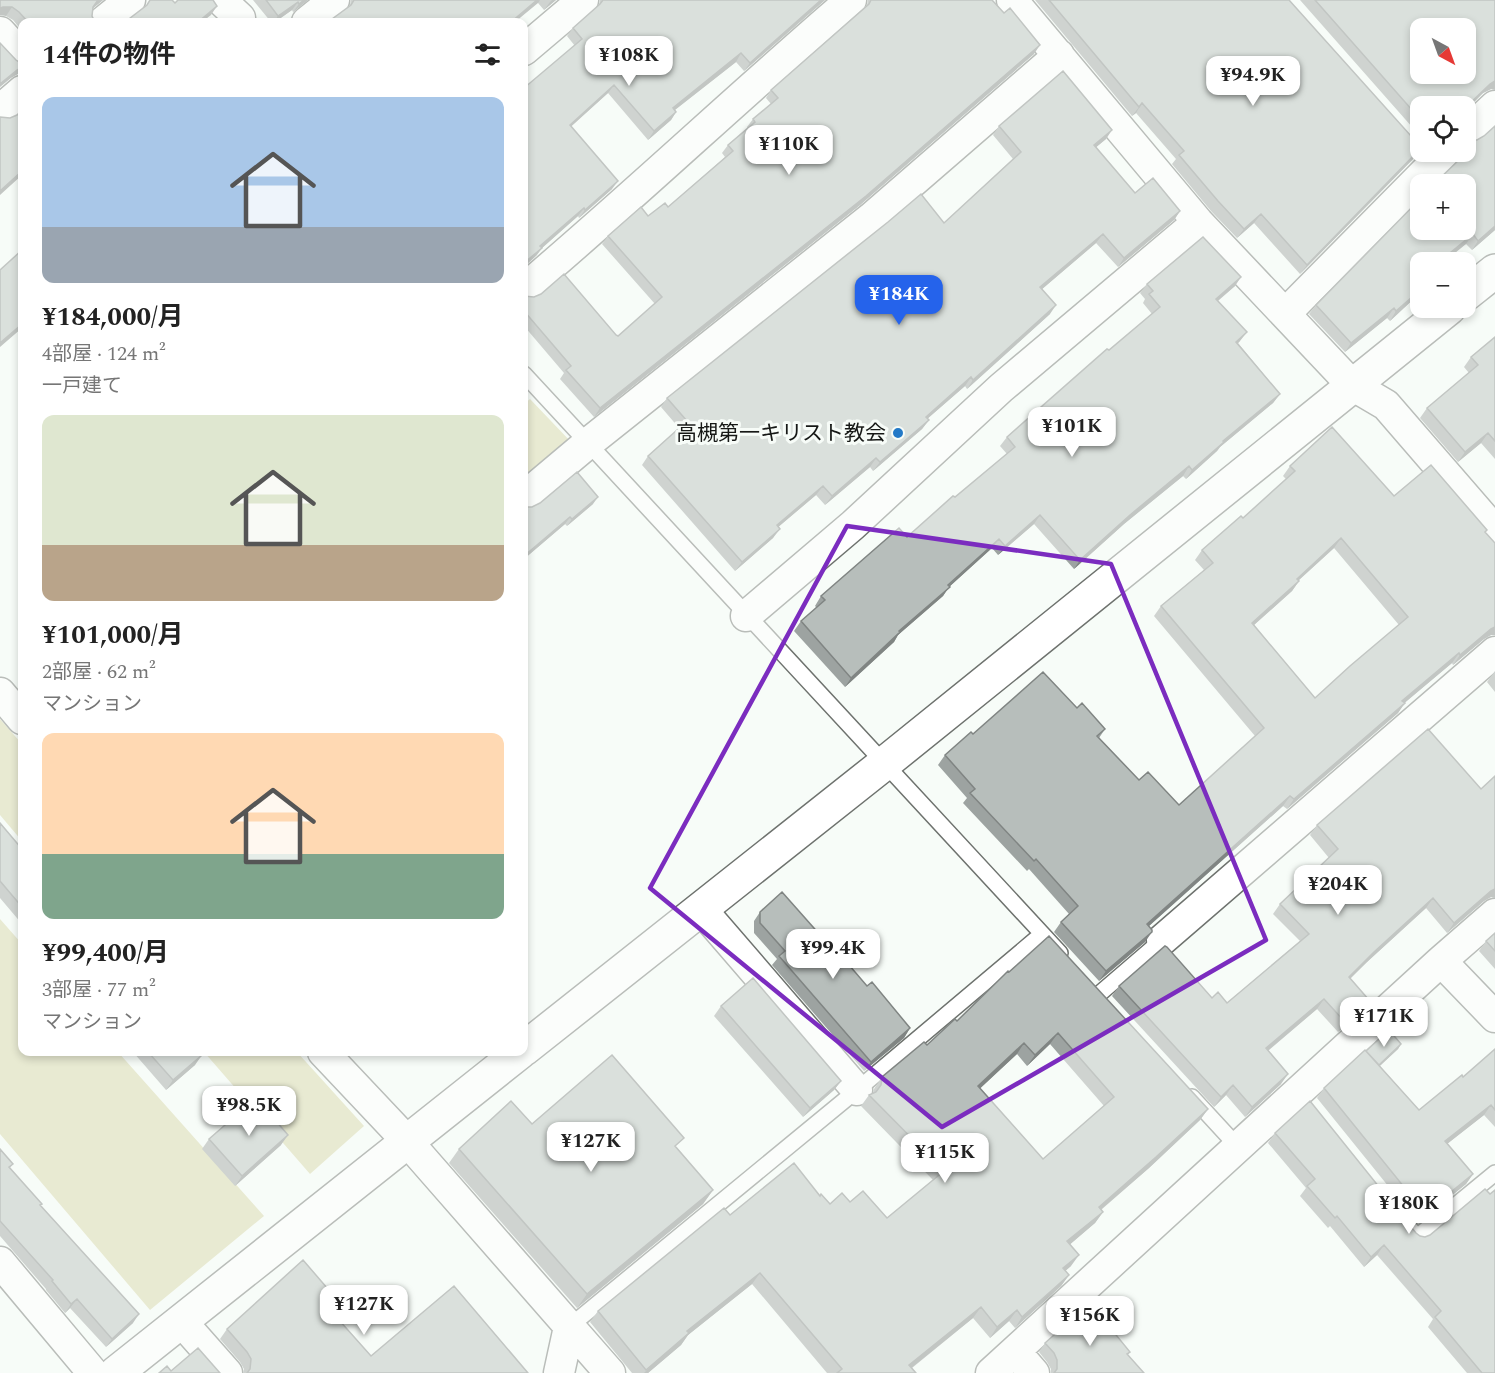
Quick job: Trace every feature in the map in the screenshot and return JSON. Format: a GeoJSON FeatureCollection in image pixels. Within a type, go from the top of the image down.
{"type":"FeatureCollection","features":[{"type":"Feature","properties":{"kind":"street"},"geometry":{"type":"LineString","coordinates":[[108,18],[130,0]]}},
{"type":"Feature","properties":{"kind":"street"},"geometry":{"type":"LineString","coordinates":[[312,18],[334,0]]}},
{"type":"Feature","properties":{"kind":"street"},"geometry":{"type":"LineString","coordinates":[[528,47],[584,0]]}},
{"type":"Feature","properties":{"kind":"street"},"geometry":{"type":"LineString","coordinates":[[528,286],[596,228],[851,0]]}},
{"type":"Feature","properties":{"kind":"street"},"geometry":{"type":"LineString","coordinates":[[1012,0],[1198,222],[1352,385],[1386,405],[1495,531]]}},
{"type":"Feature","properties":{"kind":"street"},"geometry":{"type":"LineString","coordinates":[[0,32],[18,52]]}},
{"type":"Feature","properties":{"kind":"street"},"geometry":{"type":"LineString","coordinates":[[528,494],[871,218],[1059,55]]}},
{"type":"Feature","properties":{"kind":"street"},"geometry":{"type":"LineString","coordinates":[[0,110],[18,94]]}},
{"type":"Feature","properties":{"kind":"street"},"geometry":{"type":"LineString","coordinates":[[1476,123],[1495,106]]}},
{"type":"Feature","properties":{"kind":"street"},"geometry":{"type":"LineString","coordinates":[[1285,314],[1426,162]]}},
{"type":"Feature","properties":{"kind":"street"},"geometry":{"type":"LineString","coordinates":[[746,616],[853,525],[1001,388],[1198,222]]}},
{"type":"Feature","properties":{"kind":"street"},"geometry":{"type":"LineString","coordinates":[[1476,286],[1495,271]]}},
{"type":"Feature","properties":{"kind":"street"},"geometry":{"type":"LineString","coordinates":[[528,1045],[885,763],[1436,318]]}},
{"type":"Feature","properties":{"kind":"street"},"geometry":{"type":"LineString","coordinates":[[1162,940],[1495,652]]}},
{"type":"Feature","properties":{"kind":"street"},"geometry":{"type":"LineString","coordinates":[[0,693],[18,714]]}},
{"type":"Feature","properties":{"kind":"street"},"geometry":{"type":"LineString","coordinates":[[701,909],[857,1090]]}},
{"type":"Feature","properties":{"kind":"street"},"geometry":{"type":"LineString","coordinates":[[991,1373],[1025,1362],[1238,1147],[1303,1095],[1441,961],[1495,914]]}},
{"type":"Feature","properties":{"kind":"street"},"geometry":{"type":"LineString","coordinates":[[1441,961],[1495,1017]]}},
{"type":"Feature","properties":{"kind":"street"},"geometry":{"type":"LineString","coordinates":[[327,1056],[407,1141],[610,1373]]}},
{"type":"Feature","properties":{"kind":"street"},"geometry":{"type":"LineString","coordinates":[[116,1373],[514,1056]]}},
{"type":"Feature","properties":{"kind":"street"},"geometry":{"type":"LineString","coordinates":[[0,1262],[93,1373]]}},
{"type":"Feature","properties":{"kind":"street"},"geometry":{"type":"LineString","coordinates":[[181,1321],[227,1373]]}},
{"type":"Feature","properties":{"kind":"street"},"geometry":{"type":"LineString","coordinates":[[559,1373],[569,1327]]}},
{"type":"Feature","properties":{"kind":"lane"},"geometry":{"type":"LineString","coordinates":[[528,378],[1066,960]]}},
{"type":"Feature","properties":{"kind":"lane"},"geometry":{"type":"LineString","coordinates":[[569,1327],[1042,934]]}},
{"type":"Feature","properties":{"kind":"lane"},"geometry":{"type":"LineString","coordinates":[[1098,995],[1162,940]]}},
{"type":"Feature","properties":{"kind":"lane"},"geometry":{"type":"LineString","coordinates":[[1184,1088],[1238,1147]]}},
{"type":"Feature","properties":{"kind":"lane"},"geometry":{"type":"LineString","coordinates":[[1395,1210],[1417,1237],[1495,1173]]}},
{"type":"Feature","properties":{"kind":"highlighted area"},"geometry":{"type":"Polygon","coordinates":[[[847,526],[1111,564],[1266,940],[942,1127],[650,888],[847,526]]]}},
{"type":"Feature","properties":{"kind":"green space"},"geometry":{"type":"Polygon","coordinates":[[[530,399],[572,443],[528,480],[528,401],[530,399]]]}},
{"type":"Feature","properties":{"kind":"green space"},"geometry":{"type":"Polygon","coordinates":[[[0,719],[18,739],[18,836],[0,815],[0,719]]]}},
{"type":"Feature","properties":{"kind":"green space"},"geometry":{"type":"Polygon","coordinates":[[[0,919],[18,939],[18,1056],[122,1056],[264,1216],[150,1310],[0,1134],[0,919]]]}},
{"type":"Feature","properties":{"kind":"green space"},"geometry":{"type":"Polygon","coordinates":[[[207,1056],[301,1056],[364,1126],[310,1174],[207,1056]]]}},
{"type":"Feature","properties":{"kind":"building"},"geometry":{"type":"Polygon","coordinates":[[[98,0],[93,7],[93,18],[24,18],[12,7],[0,8],[0,1],[98,0]]]}},
{"type":"Feature","properties":{"kind":"building"},"geometry":{"type":"Polygon","coordinates":[[[150,0],[172,0],[175,3],[178,0],[213,0],[217,6],[203,18],[130,18],[150,0]]]}},
{"type":"Feature","properties":{"kind":"building"},"geometry":{"type":"Polygon","coordinates":[[[266,0],[304,0],[278,16],[266,0]]]}},
{"type":"Feature","properties":{"kind":"building"},"geometry":{"type":"Polygon","coordinates":[[[354,0],[537,0],[516,18],[333,18],[354,0]]]}},
{"type":"Feature","properties":{"kind":"building"},"geometry":{"type":"Polygon","coordinates":[[[603,0],[821,0],[750,63],[741,53],[673,108],[676,112],[654,131],[614,85],[570,125],[618,181],[540,246],[542,248],[528,260],[528,85],[582,39],[573,28],[603,0]]]}},
{"type":"Feature","properties":{"kind":"building"},"geometry":{"type":"Polygon","coordinates":[[[871,0],[992,0],[1004,13],[1010,8],[1040,45],[866,196],[600,408],[566,370],[571,366],[528,316],[528,296],[541,294],[564,274],[618,336],[662,297],[608,236],[641,207],[648,216],[665,203],[668,207],[733,151],[728,145],[755,122],[753,119],[778,98],[771,90],[871,0]]]}},
{"type":"Feature","properties":{"kind":"building"},"geometry":{"type":"Polygon","coordinates":[[[1049,0],[1289,0],[1410,135],[1410,159],[1307,265],[1261,214],[1244,229],[1179,155],[1184,151],[1142,103],[1139,107],[1049,0]]]}},
{"type":"Feature","properties":{"kind":"building"},"geometry":{"type":"Polygon","coordinates":[[[1315,0],[1495,0],[1495,81],[1476,97],[1410,96],[1410,108],[1315,0]]]}},
{"type":"Feature","properties":{"kind":"building"},"geometry":{"type":"Polygon","coordinates":[[[0,43],[18,61],[18,69],[0,84],[0,43]]]}},
{"type":"Feature","properties":{"kind":"building"},"geometry":{"type":"Polygon","coordinates":[[[1063,71],[1112,130],[1094,145],[1135,193],[1153,178],[1180,211],[1124,258],[1103,234],[1040,287],[1056,305],[973,380],[971,377],[926,417],[929,420],[880,462],[876,458],[832,496],[823,486],[777,525],[780,529],[742,562],[648,456],[687,421],[667,398],[921,194],[944,223],[1021,152],[999,126],[1063,71]]]}},
{"type":"Feature","properties":{"kind":"building"},"geometry":{"type":"Polygon","coordinates":[[[17,115],[18,175],[0,191],[0,117],[10,118],[17,115]]]}},
{"type":"Feature","properties":{"kind":"building"},"geometry":{"type":"Polygon","coordinates":[[[1495,126],[1495,226],[1478,241],[1476,238],[1476,174],[1444,174],[1457,162],[1476,162],[1476,140],[1495,126]]]}},
{"type":"Feature","properties":{"kind":"building"},"geometry":{"type":"Polygon","coordinates":[[[1410,209],[1410,240],[1466,240],[1451,252],[1410,252],[1410,299],[1396,311],[1394,308],[1351,343],[1316,305],[1410,209]]]}},
{"type":"Feature","properties":{"kind":"building"},"geometry":{"type":"Polygon","coordinates":[[[1203,237],[1241,277],[1216,299],[1247,332],[1236,342],[1280,394],[1192,470],[1189,466],[1080,560],[1040,515],[1005,546],[999,539],[851,678],[801,621],[825,600],[821,596],[899,528],[907,537],[953,496],[955,497],[1015,447],[1007,437],[1107,349],[1109,350],[1160,307],[1149,294],[1153,291],[1147,284],[1203,237]]]}},
{"type":"Feature","properties":{"kind":"building"},"geometry":{"type":"Polygon","coordinates":[[[18,254],[18,327],[0,343],[0,270],[18,254]]]}},
{"type":"Feature","properties":{"kind":"building"},"geometry":{"type":"Polygon","coordinates":[[[1495,337],[1495,441],[1488,433],[1465,452],[1427,408],[1478,365],[1471,357],[1495,337]]]}},
{"type":"Feature","properties":{"kind":"building"},"geometry":{"type":"Polygon","coordinates":[[[1332,427],[1394,496],[1431,465],[1487,530],[1485,532],[1495,543],[1495,627],[1460,655],[1459,653],[1402,701],[1405,703],[1294,799],[1290,796],[1147,924],[1152,932],[1106,971],[1061,922],[1078,906],[1036,859],[1034,861],[970,793],[975,789],[945,755],[971,732],[973,734],[1043,672],[1077,708],[1082,703],[1105,729],[1097,736],[1139,780],[1148,772],[1179,805],[1264,728],[1161,606],[1213,563],[1202,550],[1241,516],[1243,518],[1295,471],[1290,466],[1332,427]],[[1341,538],[1297,579],[1299,581],[1252,623],[1315,698],[1408,617],[1341,538]]]}},
{"type":"Feature","properties":{"kind":"building"},"geometry":{"type":"Polygon","coordinates":[[[577,472],[598,497],[528,553],[528,507],[540,503],[577,472]]]}},
{"type":"Feature","properties":{"kind":"building"},"geometry":{"type":"Polygon","coordinates":[[[1428,729],[1481,789],[1495,776],[1495,889],[1454,923],[1433,898],[1349,977],[1369,1000],[1345,1022],[1324,999],[1266,1048],[1288,1074],[1252,1107],[1233,1085],[1221,1097],[1119,986],[1165,946],[1212,998],[1218,992],[1227,1003],[1309,934],[1280,904],[1338,849],[1317,825],[1428,729]]]}},
{"type":"Feature","properties":{"kind":"building"},"geometry":{"type":"Polygon","coordinates":[[[0,823],[18,844],[18,902],[0,881],[0,823]]]}},
{"type":"Feature","properties":{"kind":"building"},"geometry":{"type":"Polygon","coordinates":[[[782,892],[867,986],[872,982],[910,1028],[871,1062],[779,956],[785,951],[760,923],[760,912],[782,892]]]}},
{"type":"Feature","properties":{"kind":"building"},"geometry":{"type":"Polygon","coordinates":[[[1495,933],[1495,951],[1486,941],[1495,933]]]}},
{"type":"Feature","properties":{"kind":"building"},"geometry":{"type":"Polygon","coordinates":[[[1049,936],[1208,1109],[1099,1207],[1103,1212],[1067,1241],[1079,1255],[1063,1268],[1069,1275],[1022,1317],[1017,1310],[997,1327],[981,1307],[909,1365],[916,1373],[837,1373],[842,1369],[760,1273],[687,1331],[689,1333],[646,1370],[598,1311],[724,1208],[730,1215],[794,1163],[820,1196],[821,1194],[830,1204],[842,1193],[850,1202],[863,1191],[887,1218],[944,1171],[869,1095],[876,1092],[881,1085],[882,1077],[924,1042],[927,1045],[955,1019],[957,1021],[1049,936]],[[1058,1033],[1035,1055],[1024,1043],[978,1086],[1043,1159],[1114,1097],[1058,1033]]]}},
{"type":"Feature","properties":{"kind":"building"},"geometry":{"type":"Polygon","coordinates":[[[753,978],[841,1081],[810,1108],[721,1006],[753,978]]]}},
{"type":"Feature","properties":{"kind":"building"},"geometry":{"type":"Polygon","coordinates":[[[1389,1030],[1401,1044],[1379,1065],[1366,1051],[1389,1030]]]}},
{"type":"Feature","properties":{"kind":"building"},"geometry":{"type":"Polygon","coordinates":[[[1495,1049],[1495,1110],[1491,1105],[1445,1141],[1473,1174],[1425,1213],[1324,1088],[1365,1050],[1419,1110],[1462,1075],[1463,1077],[1495,1049]]]}},
{"type":"Feature","properties":{"kind":"building"},"geometry":{"type":"Polygon","coordinates":[[[612,1055],[684,1138],[675,1146],[713,1190],[587,1294],[459,1149],[511,1101],[532,1124],[612,1055]]]}},
{"type":"Feature","properties":{"kind":"building"},"geometry":{"type":"Polygon","coordinates":[[[152,1056],[201,1056],[173,1080],[152,1056]]]}},
{"type":"Feature","properties":{"kind":"building"},"geometry":{"type":"Polygon","coordinates":[[[256,1098],[288,1135],[242,1176],[209,1139],[256,1098]]]}},
{"type":"Feature","properties":{"kind":"building"},"geometry":{"type":"Polygon","coordinates":[[[1310,1101],[1420,1236],[1430,1235],[1485,1189],[1490,1194],[1495,1190],[1495,1373],[1482,1373],[1435,1317],[1441,1311],[1384,1245],[1371,1257],[1337,1216],[1335,1218],[1307,1186],[1315,1179],[1275,1133],[1310,1101]]]}},
{"type":"Feature","properties":{"kind":"building"},"geometry":{"type":"Polygon","coordinates":[[[0,1149],[13,1164],[9,1167],[42,1204],[40,1205],[139,1314],[112,1339],[77,1299],[71,1304],[53,1280],[0,1221],[0,1149]]]}},
{"type":"Feature","properties":{"kind":"building"},"geometry":{"type":"Polygon","coordinates":[[[303,1260],[340,1303],[331,1311],[371,1356],[454,1286],[528,1373],[247,1373],[251,1359],[227,1329],[303,1260]]]}},
{"type":"Feature","properties":{"kind":"building"},"geometry":{"type":"Polygon","coordinates":[[[1090,1303],[1130,1352],[1127,1354],[1144,1373],[1054,1373],[1057,1369],[1057,1360],[1045,1343],[1090,1303]]]}},
{"type":"Feature","properties":{"kind":"building"},"geometry":{"type":"Polygon","coordinates":[[[198,1348],[220,1373],[159,1373],[167,1366],[171,1371],[198,1348]]]}},
{"type":"Feature","properties":{"kind":"place","name":"高槻第一キリスト教会"},"geometry":{"type":"Point","coordinates":[898,433]}}]}
